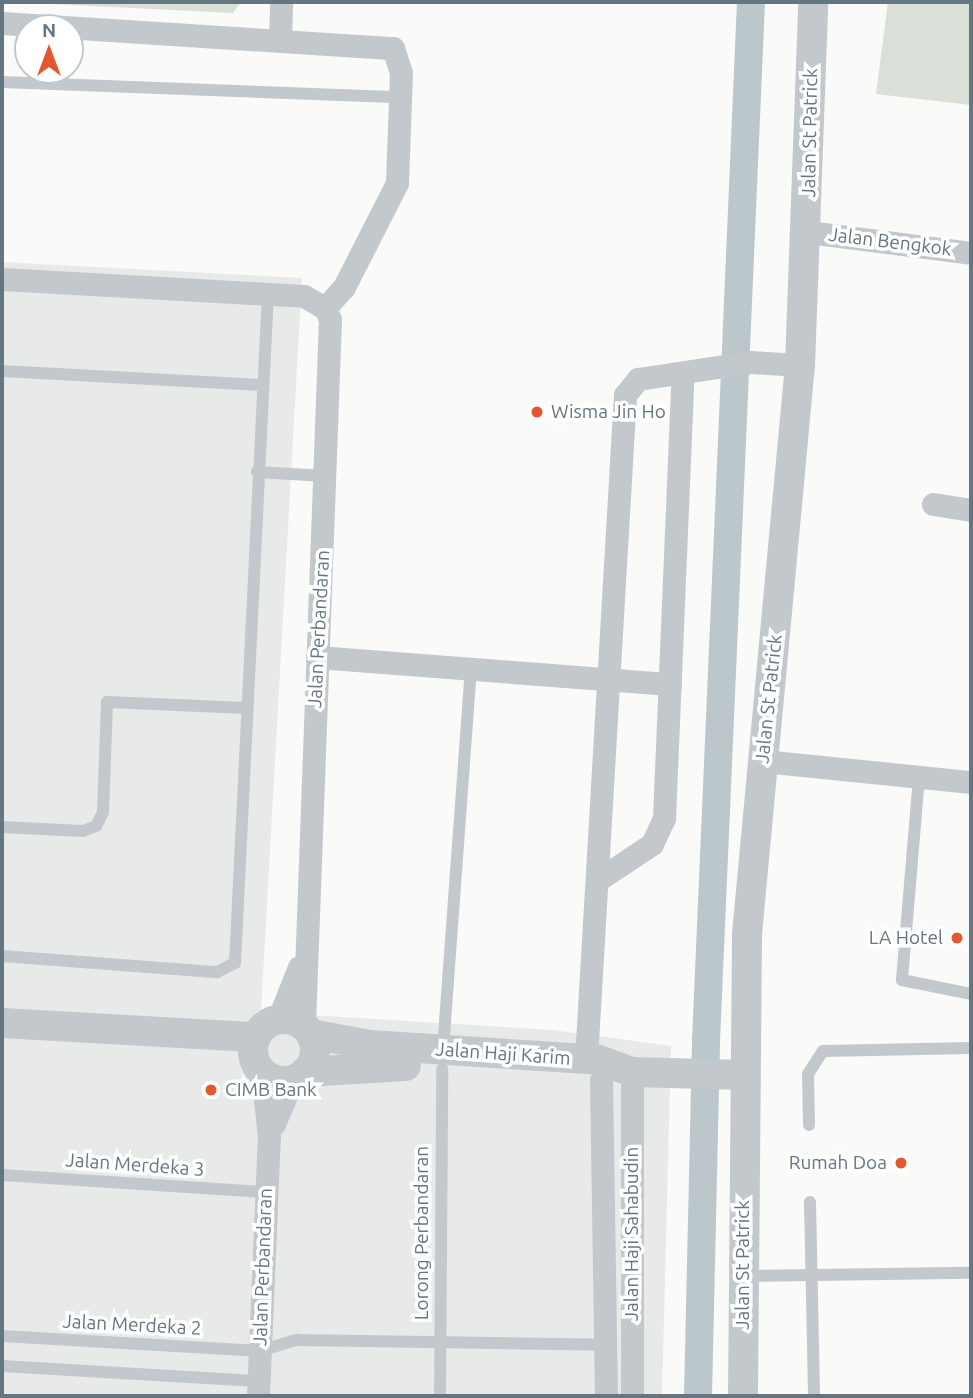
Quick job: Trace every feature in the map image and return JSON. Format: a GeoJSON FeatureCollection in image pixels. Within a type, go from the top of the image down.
{"type":"FeatureCollection","features":[{"type":"Feature","properties":{"kind":"street"},"geometry":{"type":"LineString","coordinates":[[280,38],[281,2]]}},
{"type":"Feature","properties":{"kind":"street","name":"Jalan St Patrick"},"geometry":{"type":"LineString","coordinates":[[743,1396],[743,1074],[747,934],[800,365],[808,232],[813,2]]}},
{"type":"Feature","properties":{"kind":"street"},"geometry":{"type":"LineString","coordinates":[[2,23],[386,44],[398,54],[400,97],[393,196],[344,287],[326,308],[303,296],[2,279]]}},
{"type":"Feature","properties":{"kind":"street","name":"Jalan Bengkok"},"geometry":{"type":"LineString","coordinates":[[808,232],[971,253]]}},
{"type":"Feature","properties":{"kind":"street","name":"Jalan Perbandaran"},"geometry":{"type":"LineString","coordinates":[[258,1389],[269,1137],[278,1040],[304,950],[332,331],[326,308]]}},
{"type":"Feature","properties":{"kind":"street","name":"Jalan Haji Sahabudin"},"geometry":{"type":"LineString","coordinates":[[606,1396],[601,1115],[593,1070],[598,880],[625,395],[638,379],[741,364],[800,365]]}},
{"type":"Feature","properties":{"kind":"street"},"geometry":{"type":"LineString","coordinates":[[598,880],[661,832],[683,373]]}},
{"type":"Feature","properties":{"kind":"street"},"geometry":{"type":"LineString","coordinates":[[933,504],[971,510]]}},
{"type":"Feature","properties":{"kind":"street"},"geometry":{"type":"LineString","coordinates":[[317,657],[670,684]]}},
{"type":"Feature","properties":{"kind":"street"},"geometry":{"type":"LineString","coordinates":[[763,761],[971,782]]}},
{"type":"Feature","properties":{"kind":"street"},"geometry":{"type":"LineString","coordinates":[[2,1023],[278,1040],[315,1054],[299,1076]]}},
{"type":"Feature","properties":{"kind":"street","name":"Jalan Haji Karim"},"geometry":{"type":"LineString","coordinates":[[278,1040],[442,1059],[632,1072]]}},
{"type":"Feature","properties":{"kind":"street","name":"Jalan Haji Karim"},"geometry":{"type":"LineString","coordinates":[[278,1040],[299,1076],[371,1065],[442,1059]]}},
{"type":"Feature","properties":{"kind":"street"},"geometry":{"type":"LineString","coordinates":[[632,1072],[743,1074]]}},
{"type":"Feature","properties":{"kind":"street","name":"Jalan Haji Sahabudin"},"geometry":{"type":"LineString","coordinates":[[632,1072],[632,1396]]}},
{"type":"Feature","properties":{"kind":"street","name":"Jalan Perbandaran"},"geometry":{"type":"LineString","coordinates":[[269,1137],[299,1076]]}},
{"type":"Feature","properties":{"kind":"street"},"geometry":{"type":"LineString","coordinates":[[601,1115],[632,1116]]}},
{"type":"Feature","properties":{"kind":"lane"},"geometry":{"type":"LineString","coordinates":[[2,82],[400,97]]}},
{"type":"Feature","properties":{"kind":"lane"},"geometry":{"type":"LineString","coordinates":[[2,956],[217,971],[234,964],[268,294]]}},
{"type":"Feature","properties":{"kind":"lane"},"geometry":{"type":"LineString","coordinates":[[2,371],[263,386]]}},
{"type":"Feature","properties":{"kind":"lane"},"geometry":{"type":"LineString","coordinates":[[257,472],[326,476]]}},
{"type":"Feature","properties":{"kind":"lane","name":"Lorong Perbandaran"},"geometry":{"type":"LineString","coordinates":[[440,1396],[442,1059],[471,669]]}},
{"type":"Feature","properties":{"kind":"lane"},"geometry":{"type":"LineString","coordinates":[[2,827],[83,831],[96,826],[103,812],[107,702],[246,708]]}},
{"type":"Feature","properties":{"kind":"lane"},"geometry":{"type":"LineString","coordinates":[[919,777],[902,979],[971,994]]}},
{"type":"Feature","properties":{"kind":"lane"},"geometry":{"type":"LineString","coordinates":[[808,1125],[808,1074],[823,1051],[971,1048]]}},
{"type":"Feature","properties":{"kind":"lane","name":"Jalan Merdeka 3"},"geometry":{"type":"LineString","coordinates":[[2,1175],[266,1192]]}},
{"type":"Feature","properties":{"kind":"lane"},"geometry":{"type":"LineString","coordinates":[[810,1202],[814,1396]]}},
{"type":"Feature","properties":{"kind":"lane"},"geometry":{"type":"LineString","coordinates":[[743,1276],[971,1273]]}},
{"type":"Feature","properties":{"kind":"lane","name":"Jalan Merdeka 2"},"geometry":{"type":"LineString","coordinates":[[2,1336],[260,1352]]}},
{"type":"Feature","properties":{"kind":"lane"},"geometry":{"type":"LineString","coordinates":[[260,1352],[297,1340],[605,1345]]}},
{"type":"Feature","properties":{"kind":"lane"},"geometry":{"type":"LineString","coordinates":[[2,1366],[258,1389]]}},
{"type":"Feature","properties":{"kind":"shaded area"},"geometry":{"type":"Polygon","coordinates":[[[11,2],[241,2],[233,13],[11,2]]]}},
{"type":"Feature","properties":{"kind":"shaded area"},"geometry":{"type":"Polygon","coordinates":[[[888,2],[971,3],[971,105],[876,94],[888,2]]]}},
{"type":"Feature","properties":{"kind":"shaded area"},"geometry":{"type":"Polygon","coordinates":[[[2,262],[302,278],[261,1012],[553,1030],[671,1046],[662,1396],[2,1396],[2,262]]]}},
{"type":"Feature","properties":{"kind":"waterway"},"geometry":{"type":"LineString","coordinates":[[698,1396],[706,1041],[751,2]]}},
{"type":"Feature","properties":{"kind":"place","name":"Wisma Jin Ho"},"geometry":{"type":"Point","coordinates":[537,412]}},
{"type":"Feature","properties":{"kind":"place","name":"LA Hotel"},"geometry":{"type":"Point","coordinates":[957,938]}},
{"type":"Feature","properties":{"kind":"place","name":"CIMB Bank"},"geometry":{"type":"Point","coordinates":[211,1090]}},
{"type":"Feature","properties":{"kind":"place","name":"Rumah Doa"},"geometry":{"type":"Point","coordinates":[901,1163]}}]}
